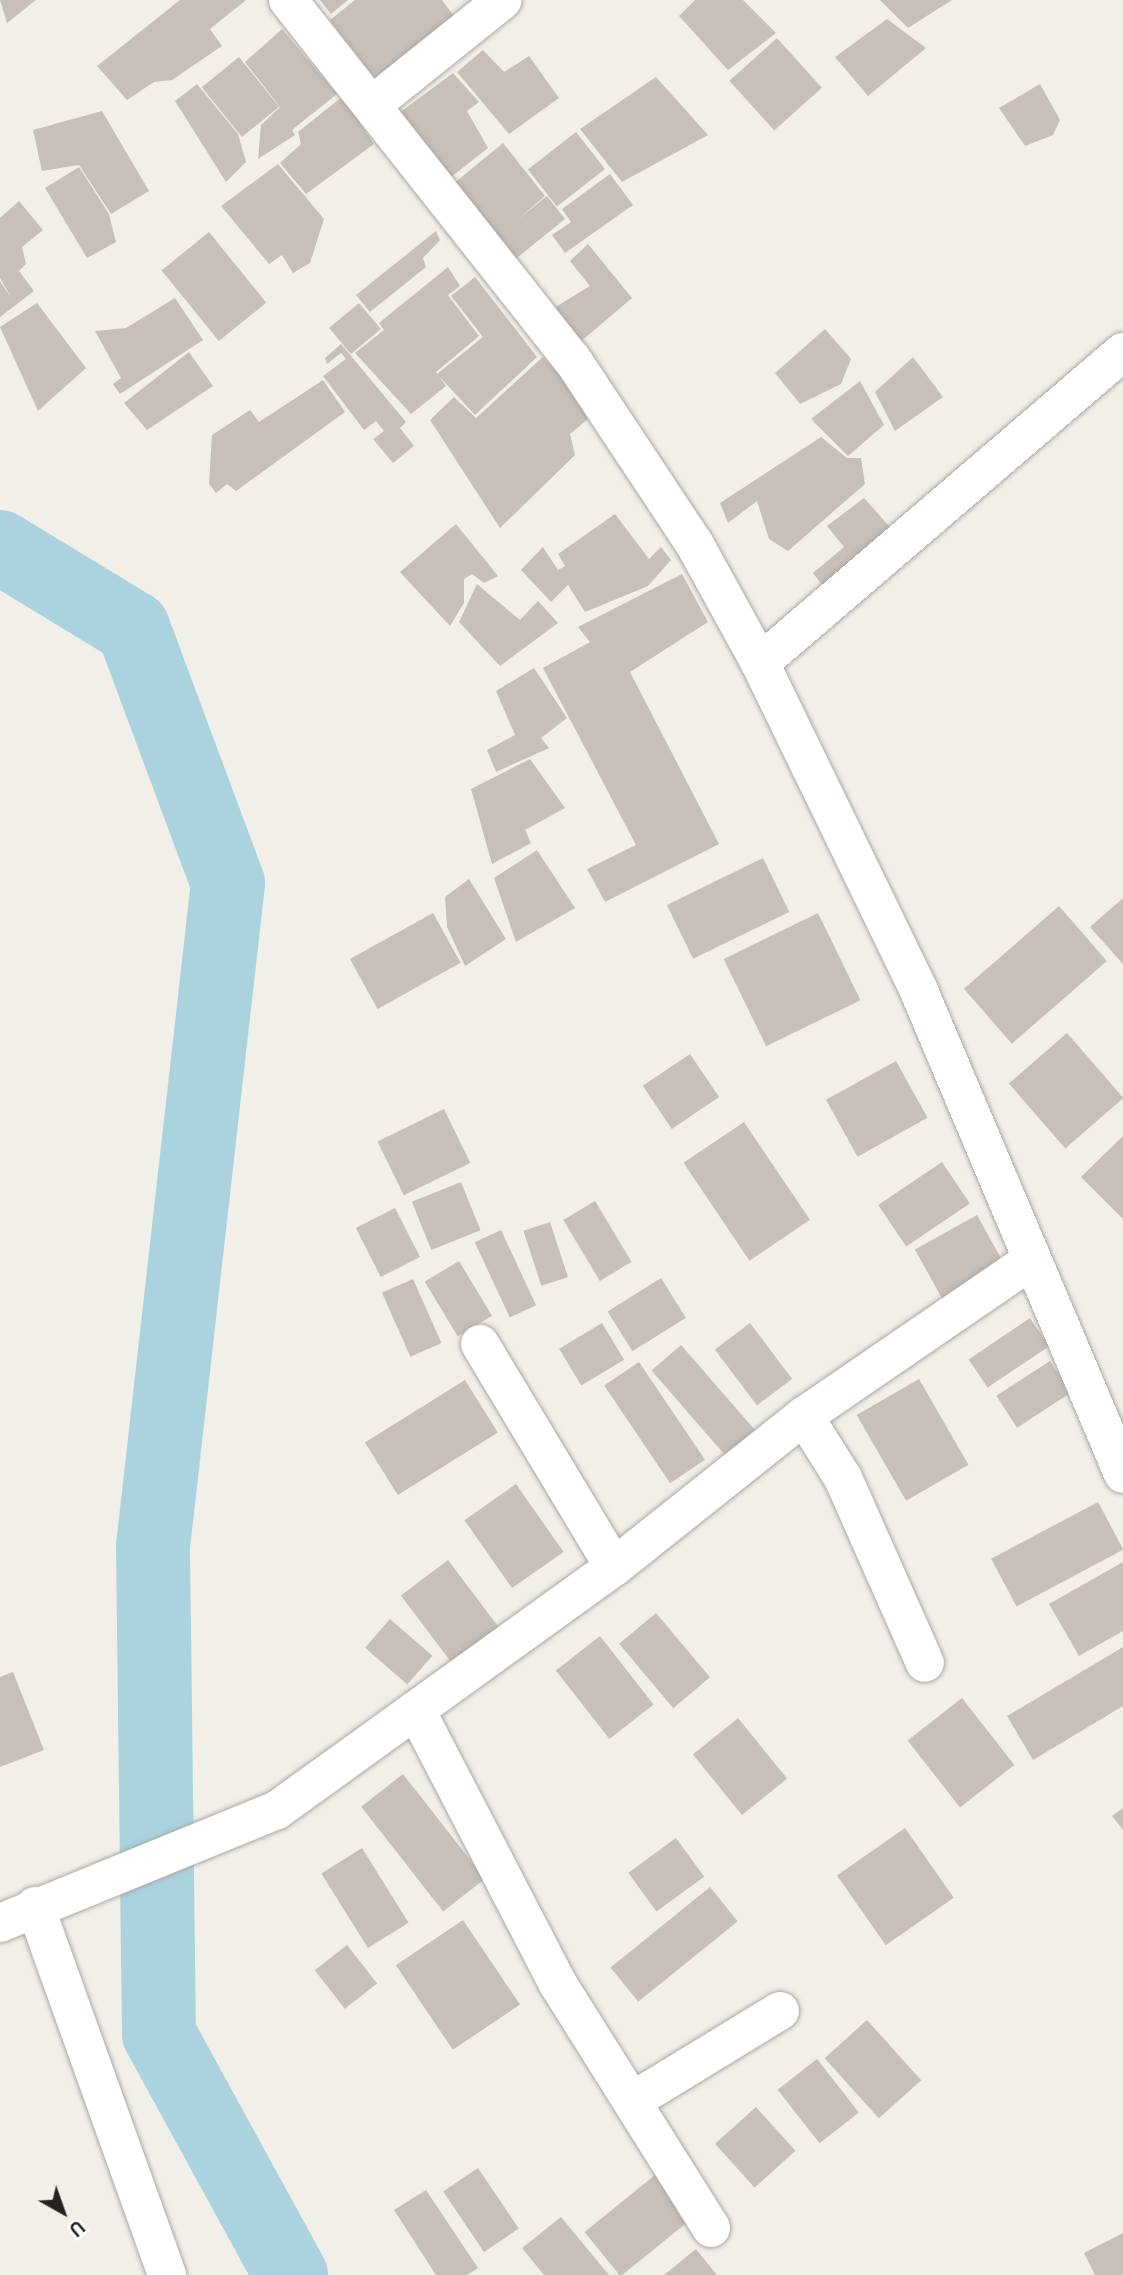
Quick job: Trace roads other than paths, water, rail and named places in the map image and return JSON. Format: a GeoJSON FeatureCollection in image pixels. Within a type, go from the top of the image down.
{"type":"FeatureCollection","features":[{"type":"Feature","properties":{"kind":"street"},"geometry":{"type":"LineString","coordinates":[[288,0],[373,104],[572,359],[694,543],[760,663],[919,991],[1029,1262],[1123,1474]]}},
{"type":"Feature","properties":{"kind":"street"},"geometry":{"type":"LineString","coordinates":[[373,104],[503,0]]}},
{"type":"Feature","properties":{"kind":"street"},"geometry":{"type":"LineString","coordinates":[[760,663],[1123,352]]}},
{"type":"Feature","properties":{"kind":"street"},"geometry":{"type":"LineString","coordinates":[[0,1923],[276,1810],[614,1567],[804,1416],[1029,1262]]}},
{"type":"Feature","properties":{"kind":"street"},"geometry":{"type":"LineString","coordinates":[[480,1344],[614,1567]]}},
{"type":"Feature","properties":{"kind":"street"},"geometry":{"type":"LineString","coordinates":[[804,1416],[843,1478],[925,1663]]}},
{"type":"Feature","properties":{"kind":"street"},"geometry":{"type":"LineString","coordinates":[[416,1710],[558,1984],[634,2100],[711,2228]]}},
{"type":"Feature","properties":{"kind":"street"},"geometry":{"type":"LineString","coordinates":[[49,1901],[167,2275]]}},
{"type":"Feature","properties":{"kind":"street"},"geometry":{"type":"LineString","coordinates":[[634,2100],[780,2011]]}},
{"type":"Feature","properties":{"kind":"waterway"},"geometry":{"type":"LineString","coordinates":[[0,547],[133,628],[228,883],[153,1546],[159,2034],[291,2275]]}}]}
